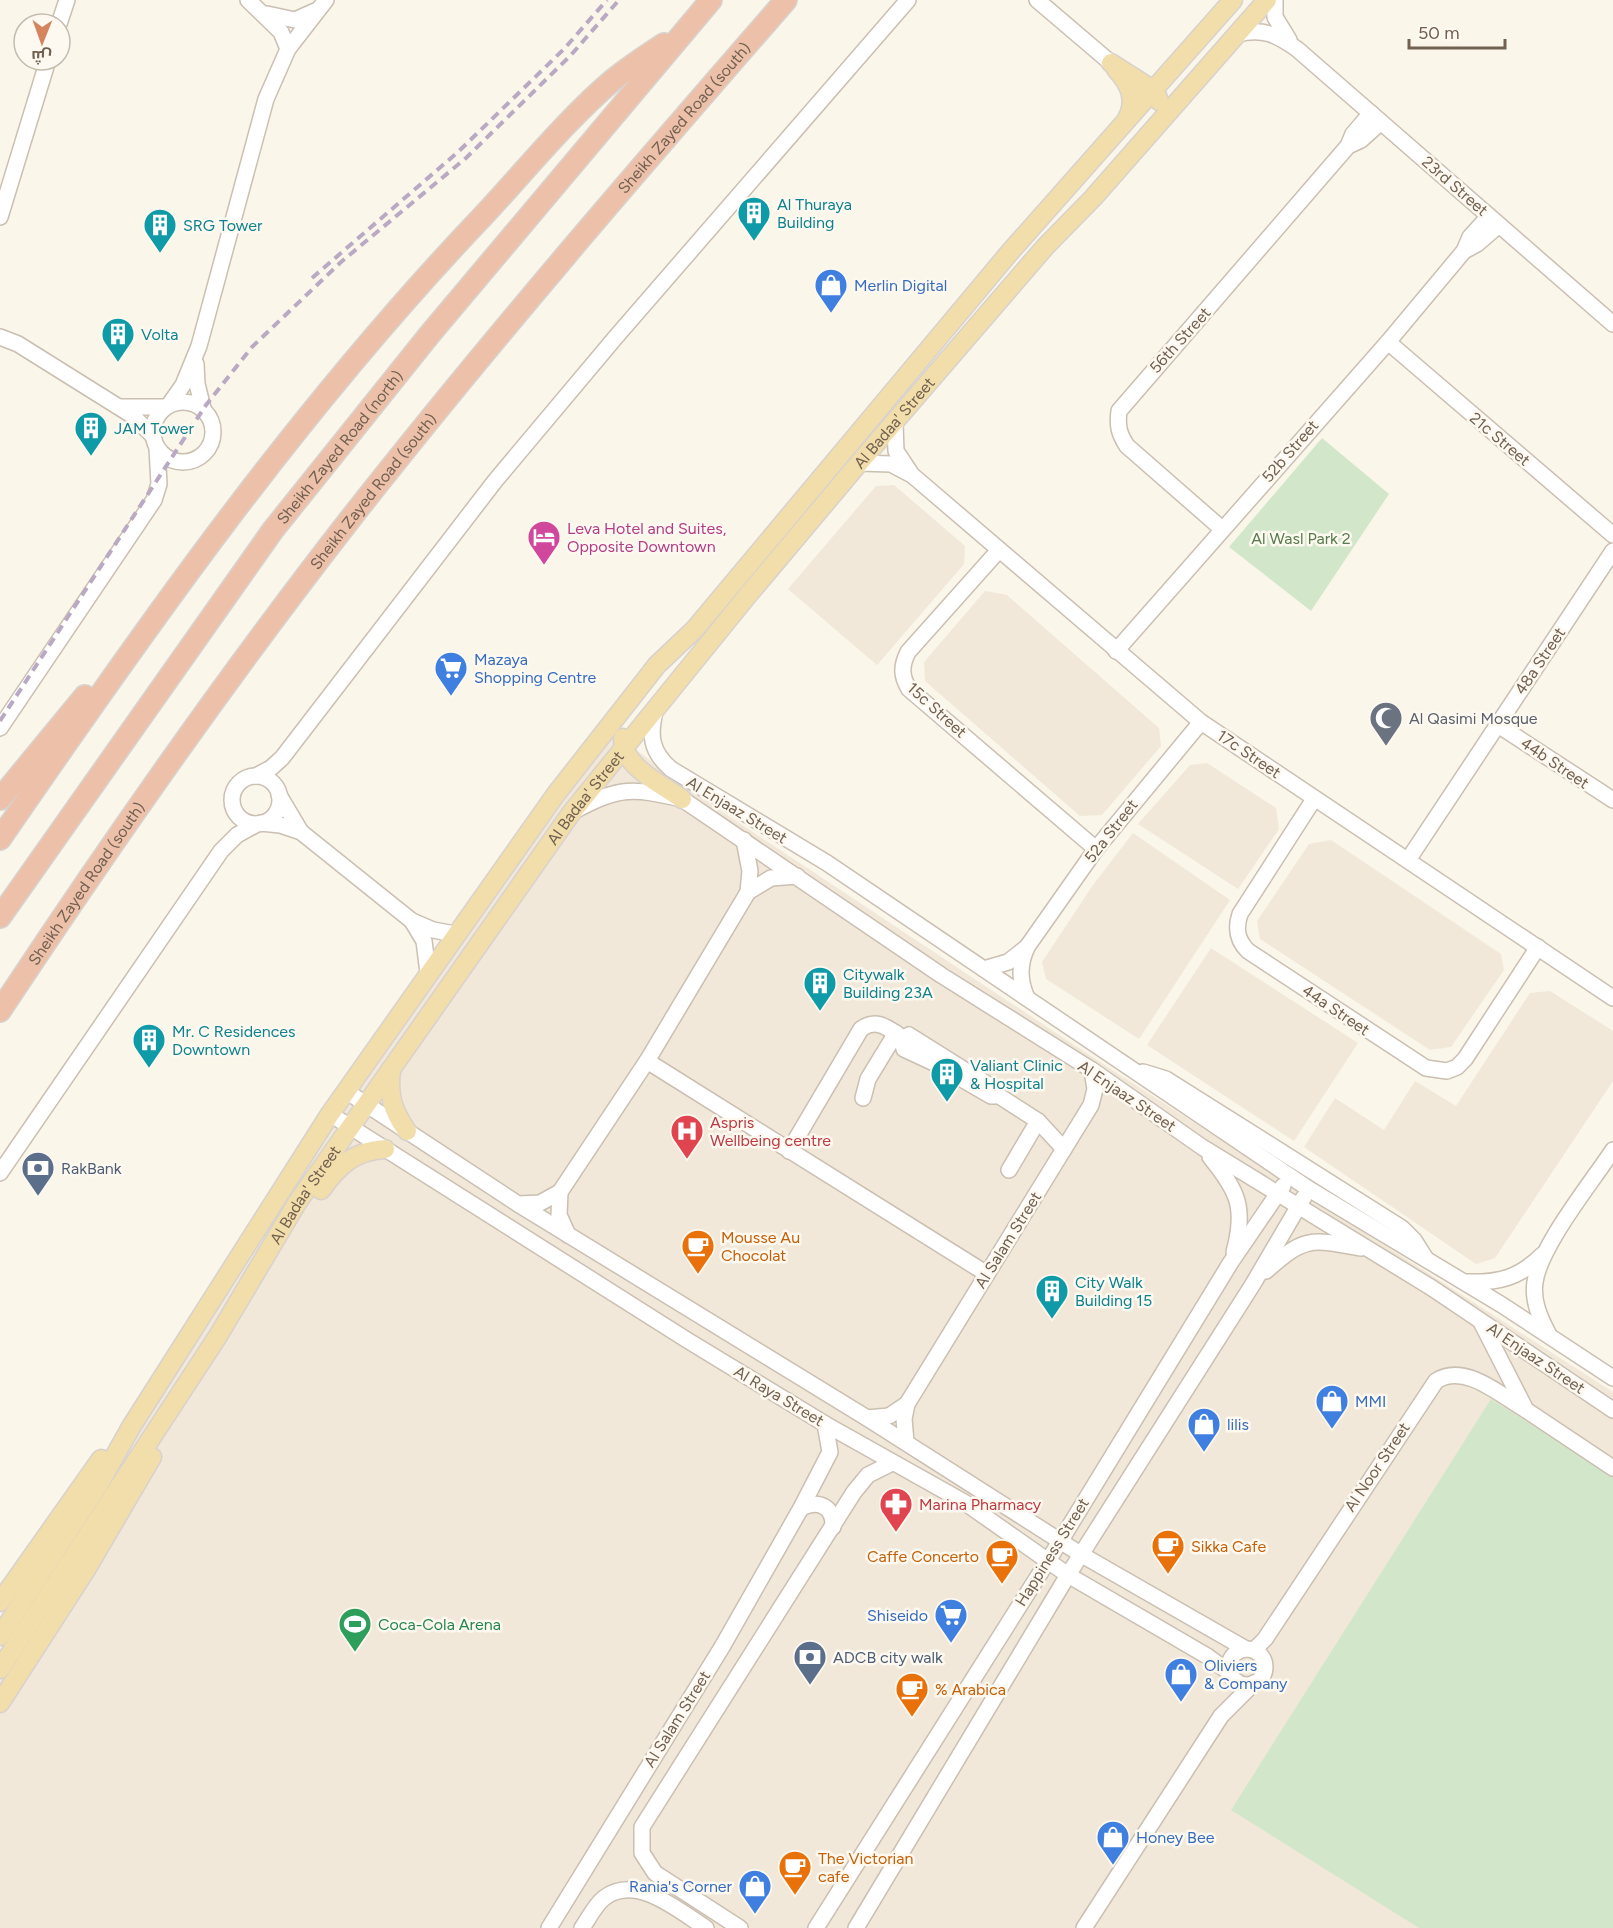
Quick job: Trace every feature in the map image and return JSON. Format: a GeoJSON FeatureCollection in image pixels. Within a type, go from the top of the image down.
{"type":"FeatureCollection","features":[{"type":"Feature","properties":{"kind":"highway","name":"Sheikh Zayed Road (north)"},"geometry":{"type":"LineString","coordinates":[[0,917],[273,530],[430,334],[711,0]]}},
{"type":"Feature","properties":{"kind":"highway","name":"Sheikh Zayed Road (south)"},"geometry":{"type":"LineString","coordinates":[[0,1011],[209,708],[357,511],[489,346],[786,0]]}},
{"type":"Feature","properties":{"kind":"highway"},"geometry":{"type":"LineString","coordinates":[[0,839],[136,641],[289,438],[421,281],[604,88],[689,26]]}},
{"type":"Feature","properties":{"kind":"highway"},"geometry":{"type":"LineString","coordinates":[[0,800],[63,720],[136,641]]}},
{"type":"Feature","properties":{"kind":"main road","name":"Al Badaa' Street"},"geometry":{"type":"LineString","coordinates":[[0,1636],[99,1484],[130,1427],[330,1114],[455,934],[582,761],[657,665],[694,630],[1010,252],[1155,91],[1233,0]]}},
{"type":"Feature","properties":{"kind":"main road","name":"Al Badaa' Street"},"geometry":{"type":"LineString","coordinates":[[0,1669],[218,1336],[297,1203],[573,812],[657,705],[859,463],[895,424],[1045,247],[1094,198],[1267,0]]}},
{"type":"Feature","properties":{"kind":"main road"},"geometry":{"type":"LineString","coordinates":[[1094,198],[1106,170],[1158,108],[1159,100],[1155,91],[1111,63]]}},
{"type":"Feature","properties":{"kind":"main road"},"geometry":{"type":"LineString","coordinates":[[1111,63],[1130,87],[1132,105],[1126,121]]}},
{"type":"Feature","properties":{"kind":"main road"},"geometry":{"type":"LineString","coordinates":[[682,798],[637,767],[623,749],[624,730],[629,718],[681,652],[694,630]]}},
{"type":"Feature","properties":{"kind":"main road"},"geometry":{"type":"LineString","coordinates":[[392,1066],[390,1099],[396,1116],[407,1131]]}},
{"type":"Feature","properties":{"kind":"main road"},"geometry":{"type":"LineString","coordinates":[[297,1203],[315,1197],[336,1169],[347,1160],[361,1153],[385,1149]]}},
{"type":"Feature","properties":{"kind":"main road"},"geometry":{"type":"LineString","coordinates":[[0,1703],[87,1568],[154,1454],[164,1419]]}},
{"type":"Feature","properties":{"kind":"main road"},"geometry":{"type":"LineString","coordinates":[[0,1602],[107,1452],[130,1427]]}},
{"type":"Feature","properties":{"kind":"street"},"geometry":{"type":"LineString","coordinates":[[248,0],[285,37],[288,49]]}},
{"type":"Feature","properties":{"kind":"street"},"geometry":{"type":"LineString","coordinates":[[455,934],[433,930],[412,921],[301,832],[280,825],[259,823],[239,817],[232,800],[239,783],[279,762],[495,481],[615,338],[908,0]]}},
{"type":"Feature","properties":{"kind":"street"},"geometry":{"type":"LineString","coordinates":[[1037,0],[1111,63]]}},
{"type":"Feature","properties":{"kind":"street","name":"23rd Street"},"geometry":{"type":"LineString","coordinates":[[1275,0],[1277,23],[1297,49]]}},
{"type":"Feature","properties":{"kind":"street"},"geometry":{"type":"LineString","coordinates":[[261,12],[277,18],[295,20],[323,4]]}},
{"type":"Feature","properties":{"kind":"street"},"geometry":{"type":"LineString","coordinates":[[0,728],[154,500],[159,484],[153,425],[189,375],[199,346],[261,114],[288,49],[323,4]]}},
{"type":"Feature","properties":{"kind":"street","name":"23rd Street"},"geometry":{"type":"LineString","coordinates":[[1237,34],[1258,30],[1270,32],[1297,49],[1613,324]]}},
{"type":"Feature","properties":{"kind":"street"},"geometry":{"type":"LineString","coordinates":[[0,217],[44,72]]}},
{"type":"Feature","properties":{"kind":"street","name":"56th Street"},"geometry":{"type":"LineString","coordinates":[[1222,529],[1127,446],[1120,436],[1117,423],[1119,411],[1348,146],[1361,140],[1376,117]]}},
{"type":"Feature","properties":{"kind":"street","name":"52b Street"},"geometry":{"type":"LineString","coordinates":[[1116,651],[1388,342],[1464,251],[1477,244],[1494,220]]}},
{"type":"Feature","properties":{"kind":"street"},"geometry":{"type":"LineString","coordinates":[[0,328],[18,344],[116,406],[133,416],[164,456],[184,462],[204,455],[214,437],[210,416],[203,408],[186,401],[167,406],[116,406]]}},
{"type":"Feature","properties":{"kind":"street"},"geometry":{"type":"LineString","coordinates":[[0,337],[18,344]]}},
{"type":"Feature","properties":{"kind":"street","name":"21c Street"},"geometry":{"type":"LineString","coordinates":[[1388,342],[1613,535]]}},
{"type":"Feature","properties":{"kind":"street"},"geometry":{"type":"LineString","coordinates":[[199,346],[196,371],[203,408]]}},
{"type":"Feature","properties":{"kind":"street","name":"17c Street"},"geometry":{"type":"LineString","coordinates":[[895,424],[896,451],[912,475]]}},
{"type":"Feature","properties":{"kind":"street","name":"17c Street"},"geometry":{"type":"LineString","coordinates":[[859,463],[891,464],[912,475],[1201,722],[1613,998]]}},
{"type":"Feature","properties":{"kind":"street","name":"15c Street"},"geometry":{"type":"LineString","coordinates":[[999,550],[908,652],[903,661],[904,680],[909,689],[1096,849]]}},
{"type":"Feature","properties":{"kind":"street","name":"48a Street"},"geometry":{"type":"LineString","coordinates":[[1408,860],[1613,551]]}},
{"type":"Feature","properties":{"kind":"street","name":"Al Enjaaz Street"},"geometry":{"type":"LineString","coordinates":[[657,705],[651,737],[661,761],[670,769],[827,863],[1289,1176],[1427,1261],[1466,1282],[1613,1378]]}},
{"type":"Feature","properties":{"kind":"street","name":"52a Street"},"geometry":{"type":"LineString","coordinates":[[1027,998],[1020,978],[1022,956],[1027,946],[1096,849],[1201,722]]}},
{"type":"Feature","properties":{"kind":"street","name":"44b Street"},"geometry":{"type":"LineString","coordinates":[[1498,725],[1613,800]]}},
{"type":"Feature","properties":{"kind":"street"},"geometry":{"type":"LineString","coordinates":[[0,1173],[221,851],[237,835],[276,813],[281,771],[296,739]]}},
{"type":"Feature","properties":{"kind":"street"},"geometry":{"type":"LineString","coordinates":[[256,776],[268,780],[278,792],[301,832]]}},
{"type":"Feature","properties":{"kind":"street","name":"Al Enjaaz Street"},"geometry":{"type":"LineString","coordinates":[[573,812],[605,795],[621,791],[642,790],[682,798],[941,975],[1092,1070],[1202,1147],[1299,1205],[1479,1319],[1613,1410]]}},
{"type":"Feature","properties":{"kind":"street","name":"44a Street"},"geometry":{"type":"LineString","coordinates":[[1314,799],[1240,914],[1237,931],[1242,945],[1248,951],[1351,1020],[1426,1068],[1447,1071],[1457,1067],[1465,1059],[1538,947]]}},
{"type":"Feature","properties":{"kind":"street"},"geometry":{"type":"LineString","coordinates":[[518,1204],[540,1203],[560,1192],[647,1061],[748,892],[750,871],[744,840]]}},
{"type":"Feature","properties":{"kind":"street"},"geometry":{"type":"LineString","coordinates":[[748,892],[771,878],[798,876]]}},
{"type":"Feature","properties":{"kind":"street"},"geometry":{"type":"LineString","coordinates":[[412,921],[424,941],[428,973]]}},
{"type":"Feature","properties":{"kind":"street","name":"52a Street"},"geometry":{"type":"LineString","coordinates":[[984,969],[1008,962],[1027,946]]}},
{"type":"Feature","properties":{"kind":"street"},"geometry":{"type":"LineString","coordinates":[[789,1151],[861,1029],[870,1024],[880,1024],[900,1036],[914,1036],[995,1089],[996,1094],[1041,1124],[1064,1149]]}},
{"type":"Feature","properties":{"kind":"street"},"geometry":{"type":"LineString","coordinates":[[863,1098],[868,1079],[900,1036]]}},
{"type":"Feature","properties":{"kind":"street"},"geometry":{"type":"LineString","coordinates":[[647,1061],[987,1274]]}},
{"type":"Feature","properties":{"kind":"street","name":"Al Salam Street"},"geometry":{"type":"LineString","coordinates":[[906,1442],[904,1419],[907,1404],[1094,1097],[1092,1070]]}},
{"type":"Feature","properties":{"kind":"street","name":"Al Enjaaz Street"},"geometry":{"type":"LineString","coordinates":[[1132,1070],[1166,1079],[1402,1228],[1414,1240],[1427,1261]]}},
{"type":"Feature","properties":{"kind":"street","name":"Al Raya Street"},"geometry":{"type":"LineString","coordinates":[[346,1091],[568,1236],[906,1442],[1082,1555],[1253,1652]]}},
{"type":"Feature","properties":{"kind":"street","name":"Al Raya Street"},"geometry":{"type":"LineString","coordinates":[[330,1114],[532,1243],[825,1424],[964,1502],[1068,1575],[1207,1656],[1232,1676]]}},
{"type":"Feature","properties":{"kind":"street"},"geometry":{"type":"LineString","coordinates":[[1012,1173],[1041,1124]]}},
{"type":"Feature","properties":{"kind":"street"},"geometry":{"type":"LineString","coordinates":[[1202,1147],[1231,1184],[1237,1196],[1240,1223],[1231,1262]]}},
{"type":"Feature","properties":{"kind":"street"},"geometry":{"type":"LineString","coordinates":[[1550,1336],[1537,1310],[1534,1292],[1537,1273],[1548,1248],[1613,1150]]}},
{"type":"Feature","properties":{"kind":"street","name":"Happiness Street"},"geometry":{"type":"LineString","coordinates":[[816,1928],[1061,1540],[1231,1262],[1289,1176]]}},
{"type":"Feature","properties":{"kind":"street","name":"Happiness Street"},"geometry":{"type":"LineString","coordinates":[[856,1928],[1068,1575],[1253,1284],[1309,1189]]}},
{"type":"Feature","properties":{"kind":"street"},"geometry":{"type":"LineString","coordinates":[[560,1192],[559,1215],[568,1236]]}},
{"type":"Feature","properties":{"kind":"street"},"geometry":{"type":"LineString","coordinates":[[532,1243],[553,1234],[568,1236]]}},
{"type":"Feature","properties":{"kind":"street"},"geometry":{"type":"LineString","coordinates":[[1253,1284],[1281,1257],[1305,1244],[1325,1241],[1370,1250]]}},
{"type":"Feature","properties":{"kind":"street"},"geometry":{"type":"LineString","coordinates":[[1466,1282],[1508,1280],[1524,1271],[1548,1248]]}},
{"type":"Feature","properties":{"kind":"street"},"geometry":{"type":"LineString","coordinates":[[1479,1319],[1526,1410]]}},
{"type":"Feature","properties":{"kind":"street","name":"Al Noor Street"},"geometry":{"type":"LineString","coordinates":[[1253,1652],[1265,1639],[1432,1385],[1448,1375],[1461,1374],[1526,1410],[1613,1468]]}},
{"type":"Feature","properties":{"kind":"street"},"geometry":{"type":"LineString","coordinates":[[867,1418],[889,1416],[907,1404]]}},
{"type":"Feature","properties":{"kind":"street","name":"Al Salam Street"},"geometry":{"type":"LineString","coordinates":[[549,1928],[722,1647],[801,1508],[830,1452],[825,1424]]}},
{"type":"Feature","properties":{"kind":"street","name":"Al Salam Street"},"geometry":{"type":"LineString","coordinates":[[740,1928],[655,1873],[643,1856],[640,1844],[642,1827],[860,1484],[868,1475],[892,1463]]}},
{"type":"Feature","properties":{"kind":"street"},"geometry":{"type":"LineString","coordinates":[[801,1508],[817,1503],[825,1506],[834,1519],[833,1527]]}},
{"type":"Feature","properties":{"kind":"street"},"geometry":{"type":"LineString","coordinates":[[1084,1928],[1221,1716],[1264,1671],[1253,1652],[1232,1657],[1232,1676],[1221,1716]]}},
{"type":"Feature","properties":{"kind":"street"},"geometry":{"type":"LineString","coordinates":[[1232,1676],[1243,1684],[1254,1683]]}},
{"type":"Feature","properties":{"kind":"street"},"geometry":{"type":"LineString","coordinates":[[582,1928],[603,1898],[622,1890],[643,1892],[706,1928]]}},
{"type":"Feature","properties":{"kind":"shaded area"},"geometry":{"type":"Polygon","coordinates":[[[894,485],[965,546],[964,564],[877,665],[788,589],[876,486],[894,485]]]}},
{"type":"Feature","properties":{"kind":"shaded area"},"geometry":{"type":"Polygon","coordinates":[[[985,591],[1007,595],[1159,728],[1161,746],[1102,815],[1080,816],[925,681],[924,662],[985,591]]]}},
{"type":"Feature","properties":{"kind":"shaded area"},"geometry":{"type":"Polygon","coordinates":[[[615,734],[694,793],[1106,1066],[1613,1392],[1613,1928],[0,1928],[0,1653],[347,1104],[569,794],[615,734]]]}},
{"type":"Feature","properties":{"kind":"shaded area"},"geometry":{"type":"Polygon","coordinates":[[[1207,763],[1276,808],[1279,829],[1238,889],[1138,824],[1190,765],[1207,763]]]}},
{"type":"Feature","properties":{"kind":"shaded area"},"geometry":{"type":"Polygon","coordinates":[[[1133,833],[1230,900],[1139,1039],[1046,979],[1042,962],[1093,885],[1133,833]]]}},
{"type":"Feature","properties":{"kind":"shaded area"},"geometry":{"type":"Polygon","coordinates":[[[1331,840],[1501,954],[1504,970],[1451,1047],[1430,1050],[1260,939],[1257,921],[1309,844],[1331,840]]]}},
{"type":"Feature","properties":{"kind":"shaded area"},"geometry":{"type":"Polygon","coordinates":[[[1211,948],[1358,1043],[1294,1141],[1147,1045],[1211,948]]]}},
{"type":"Feature","properties":{"kind":"shaded area"},"geometry":{"type":"Polygon","coordinates":[[[1550,991],[1613,1031],[1613,1081],[1495,1258],[1476,1264],[1304,1147],[1335,1098],[1384,1130],[1415,1081],[1456,1106],[1530,993],[1550,991]]]}},
{"type":"Feature","properties":{"kind":"green space","name":"Al Wasl Park 2"},"geometry":{"type":"Polygon","coordinates":[[[1322,438],[1389,494],[1311,611],[1229,547],[1322,438]]]}},
{"type":"Feature","properties":{"kind":"green space"},"geometry":{"type":"Polygon","coordinates":[[[1491,1399],[1613,1476],[1613,1928],[1419,1928],[1231,1810],[1491,1399]]]}},
{"type":"Feature","properties":{"kind":"railway"},"geometry":{"type":"LineString","coordinates":[[312,278],[458,152],[564,49],[607,0]]}},
{"type":"Feature","properties":{"kind":"railway"},"geometry":{"type":"LineString","coordinates":[[0,721],[206,405],[252,347],[341,262],[466,158],[571,55],[619,0]]}},
{"type":"Feature","properties":{"kind":"place","name":"Al Thuraya Building"},"geometry":{"type":"Point","coordinates":[754,242]}},
{"type":"Feature","properties":{"kind":"place","name":"SRG Tower"},"geometry":{"type":"Point","coordinates":[160,254]}},
{"type":"Feature","properties":{"kind":"place","name":"Merlin Digital"},"geometry":{"type":"Point","coordinates":[831,314]}},
{"type":"Feature","properties":{"kind":"place","name":"Volta"},"geometry":{"type":"Point","coordinates":[118,363]}},
{"type":"Feature","properties":{"kind":"place","name":"JAM Tower"},"geometry":{"type":"Point","coordinates":[91,457]}},
{"type":"Feature","properties":{"kind":"place","name":"Leva Hotel and Suites, Opposite Downtown"},"geometry":{"type":"Point","coordinates":[544,566]}},
{"type":"Feature","properties":{"kind":"place","name":"Mazaya Shopping Centre"},"geometry":{"type":"Point","coordinates":[451,697]}},
{"type":"Feature","properties":{"kind":"place","name":"Al Qasimi Mosque"},"geometry":{"type":"Point","coordinates":[1386,747]}},
{"type":"Feature","properties":{"kind":"place","name":"Citywalk Building 23A"},"geometry":{"type":"Point","coordinates":[820,1012]}},
{"type":"Feature","properties":{"kind":"place","name":"Mr. C Residences Downtown"},"geometry":{"type":"Point","coordinates":[149,1069]}},
{"type":"Feature","properties":{"kind":"place","name":"Valiant Clinic & Hospital"},"geometry":{"type":"Point","coordinates":[947,1103]}},
{"type":"Feature","properties":{"kind":"place","name":"Aspris Wellbeing centre"},"geometry":{"type":"Point","coordinates":[687,1160]}},
{"type":"Feature","properties":{"kind":"place","name":"RakBank"},"geometry":{"type":"Point","coordinates":[38,1197]}},
{"type":"Feature","properties":{"kind":"place","name":"Mousse Au Chocolat"},"geometry":{"type":"Point","coordinates":[698,1275]}},
{"type":"Feature","properties":{"kind":"place","name":"City Walk Building 15"},"geometry":{"type":"Point","coordinates":[1052,1320]}},
{"type":"Feature","properties":{"kind":"place","name":"MMI"},"geometry":{"type":"Point","coordinates":[1332,1430]}},
{"type":"Feature","properties":{"kind":"place","name":"lilis"},"geometry":{"type":"Point","coordinates":[1204,1453]}},
{"type":"Feature","properties":{"kind":"place","name":"Marina Pharmacy"},"geometry":{"type":"Point","coordinates":[896,1533]}},
{"type":"Feature","properties":{"kind":"place","name":"Sikka Cafe"},"geometry":{"type":"Point","coordinates":[1168,1575]}},
{"type":"Feature","properties":{"kind":"place","name":"Caffe Concerto"},"geometry":{"type":"Point","coordinates":[1002,1585]}},
{"type":"Feature","properties":{"kind":"place","name":"Shiseido"},"geometry":{"type":"Point","coordinates":[951,1644]}},
{"type":"Feature","properties":{"kind":"place","name":"Coca-Cola Arena"},"geometry":{"type":"Point","coordinates":[355,1653]}},
{"type":"Feature","properties":{"kind":"place","name":"ADCB city walk"},"geometry":{"type":"Point","coordinates":[810,1686]}},
{"type":"Feature","properties":{"kind":"place","name":"Oliviers & Company"},"geometry":{"type":"Point","coordinates":[1181,1703]}},
{"type":"Feature","properties":{"kind":"place","name":"% Arabica"},"geometry":{"type":"Point","coordinates":[912,1718]}},
{"type":"Feature","properties":{"kind":"place","name":"Honey Bee"},"geometry":{"type":"Point","coordinates":[1113,1866]}},
{"type":"Feature","properties":{"kind":"place","name":"The Victorian cafe"},"geometry":{"type":"Point","coordinates":[795,1896]}},
{"type":"Feature","properties":{"kind":"place","name":"Rania's Corner"},"geometry":{"type":"Point","coordinates":[755,1915]}}]}
